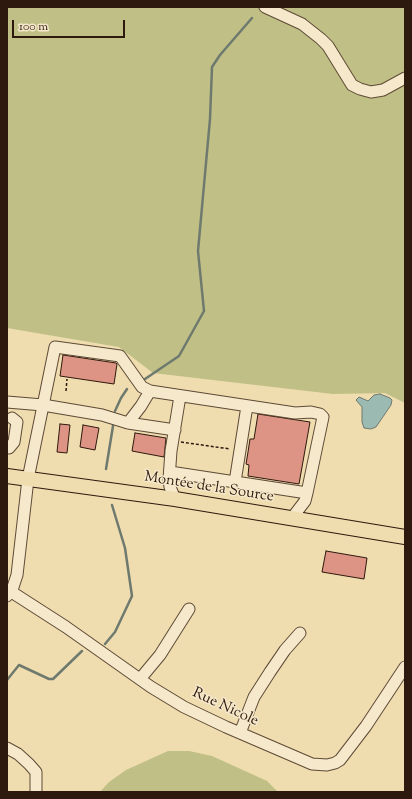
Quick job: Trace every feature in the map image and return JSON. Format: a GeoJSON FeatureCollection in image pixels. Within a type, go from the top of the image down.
{"type":"FeatureCollection","features":[{"type":"Feature","properties":{"kind":"main road","name":"Montée de la Source"},"geometry":{"type":"LineString","coordinates":[[7,476],[175,499],[405,537]]}},
{"type":"Feature","properties":{"kind":"street"},"geometry":{"type":"LineString","coordinates":[[265,7],[302,24],[328,46],[352,85],[371,92],[383,90],[405,78]]}},
{"type":"Feature","properties":{"kind":"street"},"geometry":{"type":"LineString","coordinates":[[9,593],[17,575],[28,479],[55,347],[120,356],[142,387],[150,391],[295,413],[311,412],[322,415],[323,417],[305,501],[292,518]]}},
{"type":"Feature","properties":{"kind":"street"},"geometry":{"type":"LineString","coordinates":[[128,423],[150,391]]}},
{"type":"Feature","properties":{"kind":"street"},"geometry":{"type":"LineString","coordinates":[[175,499],[170,487],[170,472],[180,396]]}},
{"type":"Feature","properties":{"kind":"street"},"geometry":{"type":"LineString","coordinates":[[7,402],[43,405],[102,415],[174,435]]}},
{"type":"Feature","properties":{"kind":"street"},"geometry":{"type":"LineString","coordinates":[[235,482],[247,406]]}},
{"type":"Feature","properties":{"kind":"street"},"geometry":{"type":"LineString","coordinates":[[7,448],[9,448],[14,442],[17,422],[12,418]]}},
{"type":"Feature","properties":{"kind":"street"},"geometry":{"type":"LineString","coordinates":[[170,472],[307,493]]}},
{"type":"Feature","properties":{"kind":"street","name":"Rue Nicole"},"geometry":{"type":"LineString","coordinates":[[9,593],[66,627],[140,679],[184,707],[312,764],[320,765],[335,763],[340,760],[350,748],[405,667]]}},
{"type":"Feature","properties":{"kind":"street"},"geometry":{"type":"LineString","coordinates":[[140,679],[160,655],[189,609]]}},
{"type":"Feature","properties":{"kind":"street"},"geometry":{"type":"LineString","coordinates":[[240,733],[254,697],[274,666],[300,633]]}},
{"type":"Feature","properties":{"kind":"street"},"geometry":{"type":"LineString","coordinates":[[7,748],[18,754],[30,764],[36,772],[36,792]]}},
{"type":"Feature","properties":{"kind":"path"},"geometry":{"type":"LineString","coordinates":[[66,391],[67,379]]}},
{"type":"Feature","properties":{"kind":"path"},"geometry":{"type":"LineString","coordinates":[[174,435],[234,450]]}},
{"type":"Feature","properties":{"kind":"green space"},"geometry":{"type":"Polygon","coordinates":[[[7,7],[405,7],[405,403],[385,393],[333,394],[153,373],[119,347],[7,328],[7,7]]]}},
{"type":"Feature","properties":{"kind":"green space"},"geometry":{"type":"Polygon","coordinates":[[[168,751],[189,751],[212,756],[267,781],[278,792],[100,792],[109,782],[126,770],[168,751]]]}},
{"type":"Feature","properties":{"kind":"water"},"geometry":{"type":"Polygon","coordinates":[[[380,394],[392,400],[391,405],[376,427],[371,429],[364,428],[362,422],[362,407],[356,400],[359,397],[368,401],[374,395],[380,394]]]}},
{"type":"Feature","properties":{"kind":"building"},"geometry":{"type":"Polygon","coordinates":[[[63,355],[116,363],[114,384],[60,376],[63,355]]]}},
{"type":"Feature","properties":{"kind":"building"},"geometry":{"type":"Polygon","coordinates":[[[258,414],[310,422],[299,484],[248,476],[249,465],[246,464],[250,439],[254,439],[258,414]]]}},
{"type":"Feature","properties":{"kind":"building"},"geometry":{"type":"Polygon","coordinates":[[[60,424],[70,425],[67,453],[57,452],[60,424]]]}},
{"type":"Feature","properties":{"kind":"building"},"geometry":{"type":"Polygon","coordinates":[[[83,425],[99,428],[95,450],[80,447],[83,425]]]}},
{"type":"Feature","properties":{"kind":"building"},"geometry":{"type":"Polygon","coordinates":[[[135,433],[166,438],[164,457],[132,451],[135,433]]]}},
{"type":"Feature","properties":{"kind":"building"},"geometry":{"type":"Polygon","coordinates":[[[326,551],[367,558],[364,579],[322,572],[326,551]]]}},
{"type":"Feature","properties":{"kind":"waterway"},"geometry":{"type":"LineString","coordinates":[[145,379],[179,356],[204,311],[198,251],[210,119],[212,67],[220,55],[252,18]]}},
{"type":"Feature","properties":{"kind":"waterway"},"geometry":{"type":"LineString","coordinates":[[115,411],[127,389]]}},
{"type":"Feature","properties":{"kind":"waterway"},"geometry":{"type":"LineString","coordinates":[[106,469],[113,426]]}},
{"type":"Feature","properties":{"kind":"waterway"},"geometry":{"type":"LineString","coordinates":[[105,644],[115,632],[132,596],[125,548],[112,505]]}},
{"type":"Feature","properties":{"kind":"waterway"},"geometry":{"type":"LineString","coordinates":[[7,680],[19,665],[49,679],[53,679],[82,651]]}}]}
